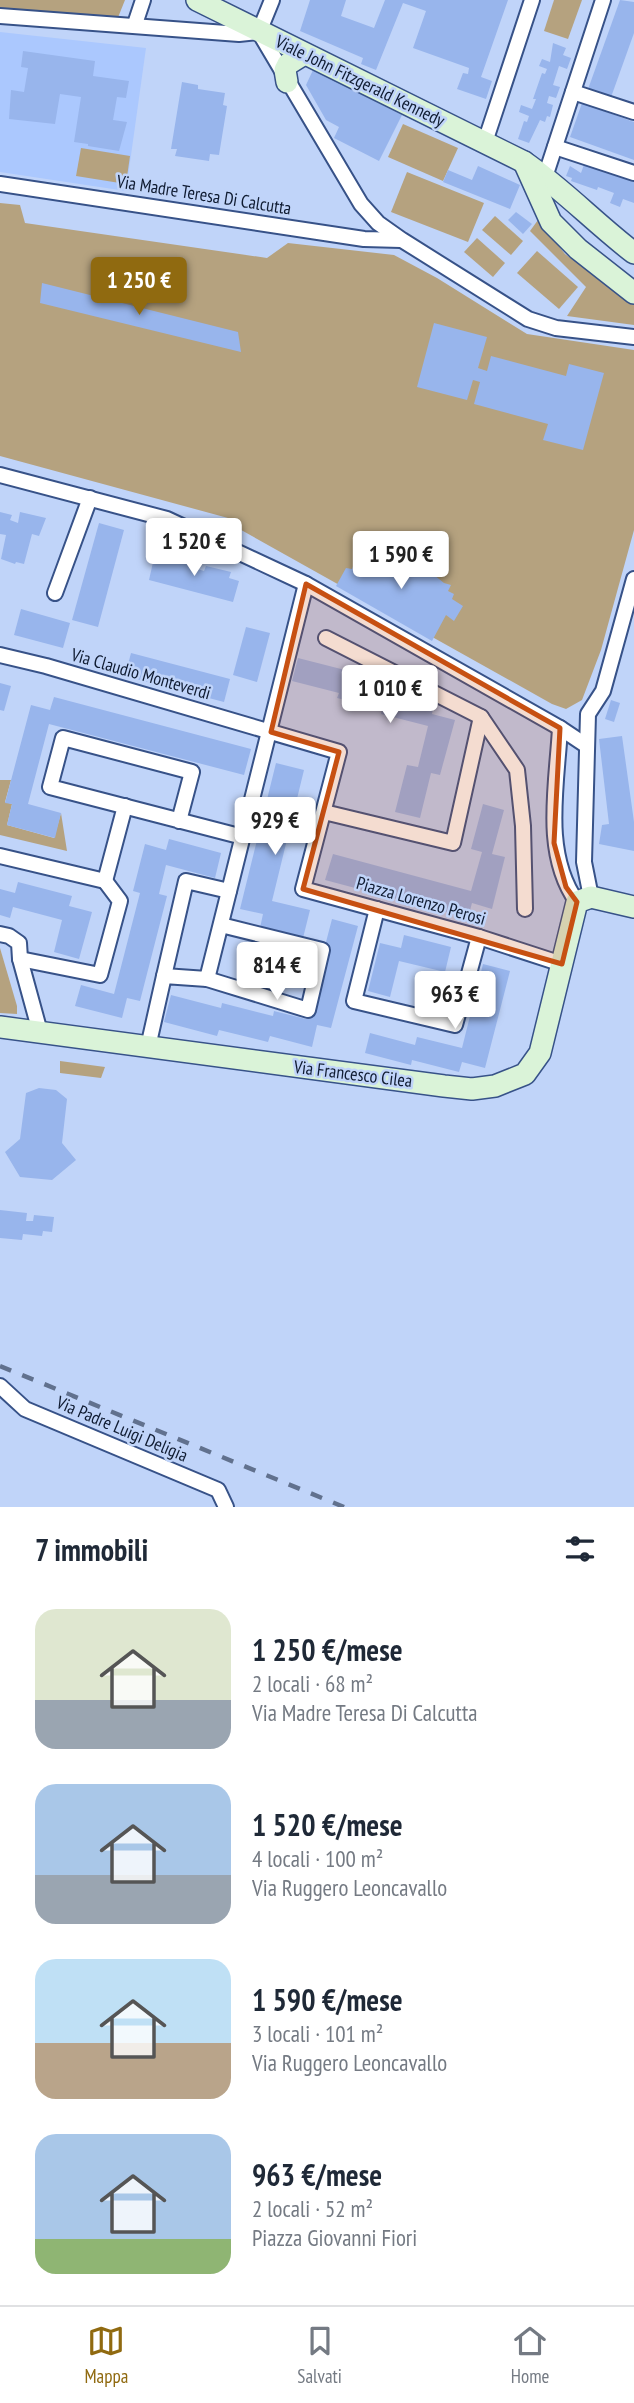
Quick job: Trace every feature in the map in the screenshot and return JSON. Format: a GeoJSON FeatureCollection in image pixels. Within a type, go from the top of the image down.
{"type":"FeatureCollection","features":[{"type":"Feature","properties":{"kind":"street"},"geometry":{"type":"LineString","coordinates":[[135,24],[143,0]]}},
{"type":"Feature","properties":{"kind":"street","name":"Viale John Fitzgerald Kennedy"},"geometry":{"type":"LineString","coordinates":[[197,0],[524,162],[634,253]]}},
{"type":"Feature","properties":{"kind":"street"},"geometry":{"type":"LineString","coordinates":[[259,32],[272,0]]}},
{"type":"Feature","properties":{"kind":"street"},"geometry":{"type":"LineString","coordinates":[[485,142],[532,0]]}},
{"type":"Feature","properties":{"kind":"street"},"geometry":{"type":"LineString","coordinates":[[539,199],[603,0]]}},
{"type":"Feature","properties":{"kind":"street"},"geometry":{"type":"LineString","coordinates":[[0,16],[239,34],[259,32]]}},
{"type":"Feature","properties":{"kind":"street"},"geometry":{"type":"LineString","coordinates":[[259,32],[361,204],[378,223],[528,318],[556,328],[634,337]]}},
{"type":"Feature","properties":{"kind":"street"},"geometry":{"type":"LineString","coordinates":[[287,82],[285,71],[288,64],[304,54]]}},
{"type":"Feature","properties":{"kind":"street"},"geometry":{"type":"LineString","coordinates":[[573,92],[634,113]]}},
{"type":"Feature","properties":{"kind":"street"},"geometry":{"type":"LineString","coordinates":[[555,147],[634,173]]}},
{"type":"Feature","properties":{"kind":"street"},"geometry":{"type":"LineString","coordinates":[[524,162],[551,222],[578,249],[634,293]]}},
{"type":"Feature","properties":{"kind":"street","name":"Via Madre Teresa Di Calcutta"},"geometry":{"type":"LineString","coordinates":[[0,184],[363,239],[402,240]]}},
{"type":"Feature","properties":{"kind":"street"},"geometry":{"type":"LineString","coordinates":[[551,222],[550,209],[553,203],[564,198],[573,200]]}},
{"type":"Feature","properties":{"kind":"street"},"geometry":{"type":"LineString","coordinates":[[0,475],[167,519],[306,584],[560,728],[587,746]]}},
{"type":"Feature","properties":{"kind":"street"},"geometry":{"type":"LineString","coordinates":[[55,593],[90,498]]}},
{"type":"Feature","properties":{"kind":"street","name":"Via Francesco Cilea"},"geometry":{"type":"LineString","coordinates":[[0,1027],[472,1089],[495,1086],[525,1074],[540,1053],[562,964],[584,900],[588,714],[603,691],[634,579]]}},
{"type":"Feature","properties":{"kind":"street"},"geometry":{"type":"LineString","coordinates":[[207,979],[306,584]]}},
{"type":"Feature","properties":{"kind":"street"},"geometry":{"type":"LineString","coordinates":[[326,638],[481,718],[517,770],[523,826],[525,908]]}},
{"type":"Feature","properties":{"kind":"street","name":"Via Claudio Monteverdi"},"geometry":{"type":"LineString","coordinates":[[0,655],[271,732]]}},
{"type":"Feature","properties":{"kind":"street"},"geometry":{"type":"LineString","coordinates":[[560,728],[588,714]]}},
{"type":"Feature","properties":{"kind":"street"},"geometry":{"type":"LineString","coordinates":[[324,812],[453,843],[481,718]]}},
{"type":"Feature","properties":{"kind":"street"},"geometry":{"type":"LineString","coordinates":[[560,728],[554,843],[566,887],[584,900],[634,906]]}},
{"type":"Feature","properties":{"kind":"street","name":"Piazza Lorenzo Perosi"},"geometry":{"type":"LineString","coordinates":[[271,732],[339,752],[303,889],[479,937],[562,964]]}},
{"type":"Feature","properties":{"kind":"street"},"geometry":{"type":"LineString","coordinates":[[179,821],[192,772],[62,738],[50,787],[179,821],[243,837]]}},
{"type":"Feature","properties":{"kind":"street"},"geometry":{"type":"LineString","coordinates":[[104,881],[125,806]]}},
{"type":"Feature","properties":{"kind":"street"},"geometry":{"type":"LineString","coordinates":[[0,856],[104,881],[120,901],[100,975],[20,959]]}},
{"type":"Feature","properties":{"kind":"street"},"geometry":{"type":"LineString","coordinates":[[148,1047],[186,881],[229,891]]}},
{"type":"Feature","properties":{"kind":"street"},"geometry":{"type":"LineString","coordinates":[[377,909],[354,1000],[454,1025],[479,937]]}},
{"type":"Feature","properties":{"kind":"street"},"geometry":{"type":"LineString","coordinates":[[164,975],[207,979],[308,1010],[322,950],[221,925]]}},
{"type":"Feature","properties":{"kind":"street"},"geometry":{"type":"LineString","coordinates":[[0,934],[19,943],[20,959],[40,1032]]}},
{"type":"Feature","properties":{"kind":"street","name":"Via Padre Luigi Deligia"},"geometry":{"type":"LineString","coordinates":[[0,1386],[25,1409],[218,1490],[226,1507]]}},
{"type":"Feature","properties":{"kind":"highlighted area"},"geometry":{"type":"Polygon","coordinates":[[[306,584],[560,728],[554,843],[566,887],[577,902],[562,964],[303,889],[339,752],[271,732],[306,584]]]}},
{"type":"Feature","properties":{"kind":"shaded area"},"geometry":{"type":"Polygon","coordinates":[[[0,0],[125,0],[117,20],[0,10],[0,0]]]}},
{"type":"Feature","properties":{"kind":"shaded area"},"geometry":{"type":"Polygon","coordinates":[[[554,0],[582,0],[568,39],[544,31],[554,0]]]}},
{"type":"Feature","properties":{"kind":"shaded area"},"geometry":{"type":"Polygon","coordinates":[[[0,32],[146,48],[126,191],[0,172],[0,32]]]}},
{"type":"Feature","properties":{"kind":"shaded area"},"geometry":{"type":"Polygon","coordinates":[[[403,124],[458,148],[443,181],[388,157],[403,124]]]}},
{"type":"Feature","properties":{"kind":"shaded area"},"geometry":{"type":"Polygon","coordinates":[[[81,148],[130,156],[126,184],[76,176],[81,148]]]}},
{"type":"Feature","properties":{"kind":"shaded area"},"geometry":{"type":"Polygon","coordinates":[[[407,172],[484,203],[468,242],[391,212],[407,172]]]}},
{"type":"Feature","properties":{"kind":"shaded area"},"geometry":{"type":"Polygon","coordinates":[[[0,203],[20,205],[25,223],[267,258],[288,243],[394,255],[437,278],[527,334],[634,350],[634,530],[601,650],[582,700],[566,709],[552,704],[234,526],[228,518],[0,456],[0,203]]]}},
{"type":"Feature","properties":{"kind":"shaded area"},"geometry":{"type":"Polygon","coordinates":[[[495,216],[523,241],[511,255],[482,230],[495,216]]]}},
{"type":"Feature","properties":{"kind":"shaded area"},"geometry":{"type":"Polygon","coordinates":[[[538,220],[565,254],[634,305],[634,325],[567,316],[586,287],[530,231],[538,220]]]}},
{"type":"Feature","properties":{"kind":"shaded area"},"geometry":{"type":"Polygon","coordinates":[[[477,238],[505,263],[493,277],[464,252],[477,238]]]}},
{"type":"Feature","properties":{"kind":"shaded area"},"geometry":{"type":"Polygon","coordinates":[[[537,251],[578,287],[559,309],[517,273],[537,251]]]}},
{"type":"Feature","properties":{"kind":"shaded area"},"geometry":{"type":"Polygon","coordinates":[[[0,780],[11,780],[5,802],[12,804],[7,825],[54,838],[61,813],[67,851],[0,835],[0,780]]]}},
{"type":"Feature","properties":{"kind":"shaded area"},"geometry":{"type":"Polygon","coordinates":[[[0,948],[17,1006],[17,1014],[0,1013],[0,948]]]}},
{"type":"Feature","properties":{"kind":"shaded area"},"geometry":{"type":"Polygon","coordinates":[[[60,1061],[105,1067],[101,1078],[60,1073],[60,1061]]]}},
{"type":"Feature","properties":{"kind":"building"},"geometry":{"type":"Polygon","coordinates":[[[310,0],[346,0],[341,16],[374,28],[385,0],[508,0],[481,77],[492,81],[486,99],[457,89],[463,73],[468,74],[469,68],[413,48],[426,11],[403,3],[376,70],[361,64],[363,58],[300,31],[310,0]]]}},
{"type":"Feature","properties":{"kind":"building"},"geometry":{"type":"Polygon","coordinates":[[[620,0],[634,2],[634,33],[610,100],[587,92],[620,0]]]}},
{"type":"Feature","properties":{"kind":"building"},"geometry":{"type":"Polygon","coordinates":[[[553,43],[566,48],[563,55],[571,58],[567,69],[559,66],[553,85],[560,87],[556,98],[549,96],[547,103],[553,105],[550,117],[547,116],[545,122],[540,120],[529,143],[518,139],[524,121],[527,122],[529,116],[519,112],[521,105],[532,109],[542,73],[545,74],[547,69],[539,66],[542,59],[550,62],[553,43]]]}},
{"type":"Feature","properties":{"kind":"building"},"geometry":{"type":"Polygon","coordinates":[[[23,51],[95,61],[93,76],[129,81],[126,98],[117,97],[113,120],[127,122],[119,151],[74,142],[81,97],[60,94],[55,124],[9,119],[11,90],[24,92],[28,68],[21,67],[23,51]]]}},
{"type":"Feature","properties":{"kind":"building"},"geometry":{"type":"Polygon","coordinates":[[[313,70],[402,115],[379,161],[334,138],[339,127],[326,120],[306,85],[313,70]]]}},
{"type":"Feature","properties":{"kind":"building"},"geometry":{"type":"Polygon","coordinates":[[[182,82],[198,85],[198,89],[225,93],[223,105],[227,106],[219,155],[210,154],[209,161],[175,156],[177,149],[171,149],[182,82]]]}},
{"type":"Feature","properties":{"kind":"building"},"geometry":{"type":"Polygon","coordinates":[[[582,103],[634,122],[634,160],[570,137],[582,103]]]}},
{"type":"Feature","properties":{"kind":"building"},"geometry":{"type":"Polygon","coordinates":[[[585,162],[634,181],[634,203],[623,199],[620,207],[610,203],[614,193],[571,181],[572,178],[566,176],[570,166],[581,173],[585,162]]]}},
{"type":"Feature","properties":{"kind":"building"},"geometry":{"type":"Polygon","coordinates":[[[478,166],[520,185],[510,209],[443,182],[448,170],[472,180],[478,166]]]}},
{"type":"Feature","properties":{"kind":"building"},"geometry":{"type":"Polygon","coordinates":[[[516,212],[532,224],[523,234],[508,220],[516,212]]]}},
{"type":"Feature","properties":{"kind":"building"},"geometry":{"type":"Polygon","coordinates":[[[42,283],[238,332],[241,352],[40,303],[42,283]]]}},
{"type":"Feature","properties":{"kind":"building"},"geometry":{"type":"Polygon","coordinates":[[[434,323],[487,337],[478,368],[487,371],[491,356],[566,376],[569,364],[604,373],[583,450],[543,440],[548,424],[474,404],[480,382],[473,380],[467,400],[417,387],[434,323]]]}},
{"type":"Feature","properties":{"kind":"building"},"geometry":{"type":"Polygon","coordinates":[[[0,512],[12,515],[10,520],[18,523],[20,512],[46,518],[39,536],[32,534],[24,564],[1,559],[6,535],[0,534],[0,512]]]}},
{"type":"Feature","properties":{"kind":"building"},"geometry":{"type":"Polygon","coordinates":[[[99,523],[124,530],[98,627],[72,620],[99,523]]]}},
{"type":"Feature","properties":{"kind":"building"},"geometry":{"type":"Polygon","coordinates":[[[373,544],[389,555],[424,567],[444,583],[451,585],[448,591],[454,594],[452,599],[463,606],[454,621],[446,615],[432,641],[336,586],[346,568],[352,569],[359,551],[368,555],[373,544]]]}},
{"type":"Feature","properties":{"kind":"building"},"geometry":{"type":"Polygon","coordinates":[[[163,555],[192,562],[191,567],[204,571],[206,566],[231,572],[229,578],[239,581],[233,602],[149,580],[154,558],[162,560],[163,555]]]}},
{"type":"Feature","properties":{"kind":"building"},"geometry":{"type":"Polygon","coordinates":[[[21,609],[70,623],[63,648],[14,635],[21,609]]]}},
{"type":"Feature","properties":{"kind":"building"},"geometry":{"type":"Polygon","coordinates":[[[246,627],[270,633],[257,682],[233,675],[246,627]]]}},
{"type":"Feature","properties":{"kind":"building"},"geometry":{"type":"Polygon","coordinates":[[[131,653],[230,679],[224,702],[125,676],[131,653]]]}},
{"type":"Feature","properties":{"kind":"building"},"geometry":{"type":"Polygon","coordinates":[[[298,658],[345,670],[343,676],[389,687],[388,692],[434,703],[432,714],[455,720],[440,775],[431,773],[420,818],[395,812],[407,765],[418,767],[428,726],[381,714],[382,709],[337,698],[339,693],[292,681],[298,658]]]}},
{"type":"Feature","properties":{"kind":"building"},"geometry":{"type":"Polygon","coordinates":[[[0,683],[11,686],[4,711],[0,710],[0,683]]]}},
{"type":"Feature","properties":{"kind":"building"},"geometry":{"type":"Polygon","coordinates":[[[54,697],[251,749],[244,775],[49,724],[28,804],[61,813],[55,838],[7,825],[12,804],[5,803],[31,705],[50,710],[54,697]]]}},
{"type":"Feature","properties":{"kind":"building"},"geometry":{"type":"Polygon","coordinates":[[[611,700],[620,703],[614,722],[605,719],[611,700]]]}},
{"type":"Feature","properties":{"kind":"building"},"geometry":{"type":"Polygon","coordinates":[[[622,736],[634,822],[634,851],[599,844],[602,825],[609,824],[599,739],[622,736]]]}},
{"type":"Feature","properties":{"kind":"building"},"geometry":{"type":"Polygon","coordinates":[[[276,763],[304,770],[272,901],[310,910],[303,938],[260,928],[263,914],[240,909],[276,763]]]}},
{"type":"Feature","properties":{"kind":"building"},"geometry":{"type":"Polygon","coordinates":[[[483,804],[504,810],[492,854],[505,857],[492,909],[472,903],[468,918],[325,880],[333,854],[471,891],[482,852],[471,849],[483,804]]]}},
{"type":"Feature","properties":{"kind":"building"},"geometry":{"type":"Polygon","coordinates":[[[169,839],[221,853],[215,878],[166,865],[159,894],[167,896],[140,1001],[127,998],[122,1018],[75,1006],[81,985],[114,994],[140,893],[133,891],[145,844],[166,850],[169,839]]]}},
{"type":"Feature","properties":{"kind":"building"},"geometry":{"type":"Polygon","coordinates":[[[18,882],[72,896],[69,906],[92,912],[79,959],[54,952],[62,920],[13,907],[10,918],[0,915],[0,889],[15,893],[18,882]]]}},
{"type":"Feature","properties":{"kind":"building"},"geometry":{"type":"Polygon","coordinates":[[[332,919],[358,926],[331,1028],[317,1025],[312,1047],[270,1036],[268,1042],[219,1030],[217,1036],[164,1022],[171,995],[221,1008],[222,1003],[273,1016],[274,1011],[306,1019],[332,919]]]}},
{"type":"Feature","properties":{"kind":"building"},"geometry":{"type":"Polygon","coordinates":[[[404,935],[451,947],[445,972],[399,961],[390,997],[368,991],[380,943],[401,948],[404,935]]]}},
{"type":"Feature","properties":{"kind":"building"},"geometry":{"type":"Polygon","coordinates":[[[483,964],[510,971],[485,1068],[462,1062],[459,1072],[412,1060],[411,1065],[365,1053],[370,1033],[415,1045],[417,1037],[462,1048],[483,964]]]}},
{"type":"Feature","properties":{"kind":"building"},"geometry":{"type":"Polygon","coordinates":[[[39,1088],[56,1090],[67,1099],[62,1143],[76,1160],[52,1180],[20,1177],[5,1152],[20,1139],[26,1093],[39,1088]]]}},
{"type":"Feature","properties":{"kind":"building"},"geometry":{"type":"Polygon","coordinates":[[[0,1210],[27,1213],[26,1221],[33,1221],[34,1215],[54,1217],[52,1232],[43,1231],[42,1236],[23,1234],[22,1240],[0,1238],[0,1210]]]}},
{"type":"Feature","properties":{"kind":"railway"},"geometry":{"type":"LineString","coordinates":[[0,1366],[344,1507]]}}]}
